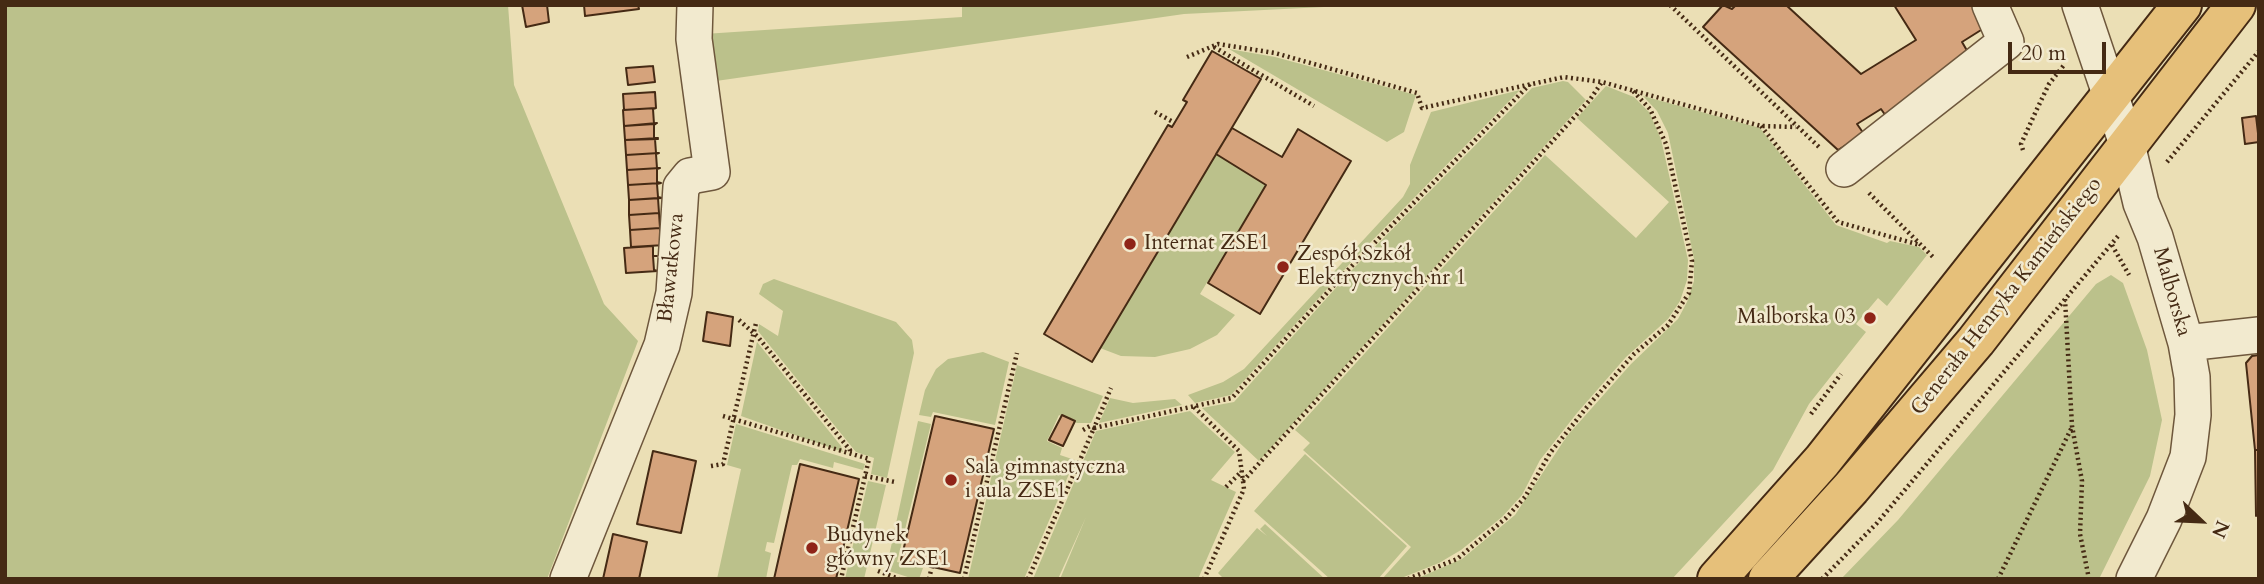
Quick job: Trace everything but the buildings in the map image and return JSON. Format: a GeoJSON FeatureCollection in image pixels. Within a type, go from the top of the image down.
{"type":"FeatureCollection","features":[{"type":"Feature","properties":{"kind":"main road","name":"Generała Henryka Kamieńskiego"},"geometry":{"type":"LineString","coordinates":[[1717,579],[1822,461],[2182,5]]}},
{"type":"Feature","properties":{"kind":"main road","name":"Generała Henryka Kamieńskiego"},"geometry":{"type":"LineString","coordinates":[[1768,579],[1920,409],[2236,5]]}},
{"type":"Feature","properties":{"kind":"street","name":"Bławatkowa"},"geometry":{"type":"LineString","coordinates":[[568,579],[663,345],[674,293],[681,187],[690,176],[712,172],[694,39],[695,5]]}},
{"type":"Feature","properties":{"kind":"street"},"geometry":{"type":"LineString","coordinates":[[1844,169],[2006,42],[1990,5]]}},
{"type":"Feature","properties":{"kind":"street","name":"Malborska"},"geometry":{"type":"LineString","coordinates":[[2080,5],[2127,144],[2141,203],[2155,237],[2186,343],[2193,403],[2188,457],[2169,509],[2134,579]]}},
{"type":"Feature","properties":{"kind":"street"},"geometry":{"type":"LineString","coordinates":[[2186,343],[2259,335]]}},
{"type":"Feature","properties":{"kind":"path"},"geometry":{"type":"LineString","coordinates":[[1670,5],[1935,259]]}},
{"type":"Feature","properties":{"kind":"path"},"geometry":{"type":"LineString","coordinates":[[1187,57],[1218,44],[1275,53],[1417,93],[1422,108],[1564,77],[1602,82],[1761,126],[1796,127]]}},
{"type":"Feature","properties":{"kind":"path"},"geometry":{"type":"LineString","coordinates":[[1213,46],[1314,106]]}},
{"type":"Feature","properties":{"kind":"path"},"geometry":{"type":"LineString","coordinates":[[2165,167],[2259,51]]}},
{"type":"Feature","properties":{"kind":"path"},"geometry":{"type":"LineString","coordinates":[[2024,153],[2021,144],[2036,109],[2063,66]]}},
{"type":"Feature","properties":{"kind":"path"},"geometry":{"type":"LineString","coordinates":[[1243,481],[1589,101],[1602,82]]}},
{"type":"Feature","properties":{"kind":"path"},"geometry":{"type":"LineString","coordinates":[[1083,430],[1090,426],[1094,428],[1232,398],[1345,273],[1530,84]]}},
{"type":"Feature","properties":{"kind":"path"},"geometry":{"type":"LineString","coordinates":[[1408,579],[1457,559],[1506,518],[1525,497],[1550,453],[1587,407],[1634,354],[1668,324],[1689,293],[1692,261],[1665,144],[1650,109],[1632,91]]}},
{"type":"Feature","properties":{"kind":"path"},"geometry":{"type":"LineString","coordinates":[[1155,112],[1175,122]]}},
{"type":"Feature","properties":{"kind":"path"},"geometry":{"type":"LineString","coordinates":[[1822,579],[1885,513],[2112,245],[2130,276]]}},
{"type":"Feature","properties":{"kind":"path"},"geometry":{"type":"LineString","coordinates":[[2065,299],[2072,426],[2082,481],[2080,534],[2089,579]]}},
{"type":"Feature","properties":{"kind":"path"},"geometry":{"type":"LineString","coordinates":[[739,320],[755,335],[850,450],[849,454]]}},
{"type":"Feature","properties":{"kind":"path"},"geometry":{"type":"LineString","coordinates":[[711,466],[723,464],[736,420],[757,323]]}},
{"type":"Feature","properties":{"kind":"path"},"geometry":{"type":"LineString","coordinates":[[964,579],[1017,353]]}},
{"type":"Feature","properties":{"kind":"path"},"geometry":{"type":"LineString","coordinates":[[1028,579],[1111,388]]}},
{"type":"Feature","properties":{"kind":"path"},"geometry":{"type":"LineString","coordinates":[[1194,407],[1240,451],[1244,489],[1204,579]]}},
{"type":"Feature","properties":{"kind":"path"},"geometry":{"type":"LineString","coordinates":[[723,416],[869,459],[841,579]]}},
{"type":"Feature","properties":{"kind":"path"},"geometry":{"type":"LineString","coordinates":[[1998,579],[2072,426]]}},
{"type":"Feature","properties":{"kind":"path"},"geometry":{"type":"LineString","coordinates":[[1226,488],[1242,471]]}},
{"type":"Feature","properties":{"kind":"path"},"geometry":{"type":"LineString","coordinates":[[865,476],[895,482]]}},
{"type":"Feature","properties":{"kind":"path"},"geometry":{"type":"LineString","coordinates":[[929,579],[932,566]]}},
{"type":"Feature","properties":{"kind":"path"},"geometry":{"type":"LineString","coordinates":[[877,571],[899,579]]}},
{"type":"Feature","properties":{"kind":"green space"},"geometry":{"type":"Polygon","coordinates":[[[5,5],[508,5],[514,85],[604,304],[638,341],[547,579],[5,579],[5,5]]]}},
{"type":"Feature","properties":{"kind":"green space"},"geometry":{"type":"Polygon","coordinates":[[[962,5],[1364,5],[1184,14],[709,82],[704,34],[962,17],[962,5]]]}},
{"type":"Feature","properties":{"kind":"green space"},"geometry":{"type":"Polygon","coordinates":[[[1229,49],[1275,57],[1416,95],[1404,132],[1387,142],[1229,49]]]}},
{"type":"Feature","properties":{"kind":"green space"},"geometry":{"type":"Polygon","coordinates":[[[1568,82],[1586,100],[1259,461],[1202,408],[1234,402],[1350,272],[1532,88],[1568,82]]]}},
{"type":"Feature","properties":{"kind":"green space"},"geometry":{"type":"Polygon","coordinates":[[[1606,86],[1634,97],[1649,112],[1661,139],[1688,260],[1687,280],[1680,301],[1668,319],[1626,357],[1577,413],[1540,460],[1522,495],[1502,517],[1461,550],[1439,563],[1399,579],[1382,579],[1411,547],[1303,450],[1310,443],[1295,430],[1545,155],[1636,238],[1669,202],[1577,118],[1606,86]]]}},
{"type":"Feature","properties":{"kind":"green space"},"geometry":{"type":"Polygon","coordinates":[[[1520,90],[1355,258],[1231,395],[1195,403],[1188,395],[1223,382],[1244,369],[1403,197],[1410,184],[1410,165],[1431,112],[1520,90]]]}},
{"type":"Feature","properties":{"kind":"green space"},"geometry":{"type":"Polygon","coordinates":[[[1643,96],[1760,128],[1836,225],[1887,243],[1890,241],[1919,247],[1927,255],[1887,306],[1878,298],[1856,324],[1866,332],[1809,404],[1773,470],[1672,579],[1416,579],[1462,559],[1515,515],[1567,436],[1631,364],[1678,319],[1687,302],[1694,281],[1694,259],[1668,133],[1657,111],[1643,96]]]}},
{"type":"Feature","properties":{"kind":"green space"},"geometry":{"type":"Polygon","coordinates":[[[1216,154],[1266,185],[1200,294],[1235,315],[1217,335],[1190,349],[1155,357],[1121,356],[1100,348],[1216,154]]]}},
{"type":"Feature","properties":{"kind":"green space"},"geometry":{"type":"Polygon","coordinates":[[[2111,275],[2123,283],[2147,350],[2162,420],[2150,476],[2099,579],[1841,579],[1898,520],[2096,284],[2111,275]]]}},
{"type":"Feature","properties":{"kind":"green space"},"geometry":{"type":"Polygon","coordinates":[[[774,279],[896,322],[912,340],[914,353],[887,478],[871,474],[874,458],[856,452],[758,331],[759,324],[778,336],[783,311],[759,294],[763,284],[774,279]]]}},
{"type":"Feature","properties":{"kind":"green space"},"geometry":{"type":"Polygon","coordinates":[[[757,342],[841,446],[843,452],[741,416],[757,342]]]}},
{"type":"Feature","properties":{"kind":"green space"},"geometry":{"type":"Polygon","coordinates":[[[983,352],[1009,362],[995,425],[933,412],[931,417],[919,415],[925,390],[936,369],[948,359],[983,352]]]}},
{"type":"Feature","properties":{"kind":"green space"},"geometry":{"type":"Polygon","coordinates":[[[1017,365],[1103,396],[1091,423],[1077,423],[1059,415],[1047,441],[1062,448],[1060,455],[1075,460],[1024,579],[968,579],[1017,365]]]}},
{"type":"Feature","properties":{"kind":"green space"},"geometry":{"type":"Polygon","coordinates":[[[1110,398],[1133,403],[1175,399],[1182,405],[1099,423],[1110,398]]]}},
{"type":"Feature","properties":{"kind":"green space"},"geometry":{"type":"Polygon","coordinates":[[[1190,411],[1235,452],[1211,480],[1236,492],[1198,579],[1060,579],[1086,517],[1058,579],[1033,579],[1096,431],[1190,411]]]}},
{"type":"Feature","properties":{"kind":"green space"},"geometry":{"type":"Polygon","coordinates":[[[918,421],[931,424],[897,562],[923,568],[919,579],[914,579],[886,570],[918,421]]]}},
{"type":"Feature","properties":{"kind":"green space"},"geometry":{"type":"Polygon","coordinates":[[[736,424],[865,464],[863,470],[834,462],[833,468],[800,459],[797,465],[792,465],[774,543],[767,542],[765,551],[771,553],[766,579],[717,579],[741,469],[727,465],[736,424]]]}},
{"type":"Feature","properties":{"kind":"green space"},"geometry":{"type":"Polygon","coordinates":[[[1305,454],[1407,546],[1378,579],[1330,579],[1254,511],[1305,454]]]}},
{"type":"Feature","properties":{"kind":"green space"},"geometry":{"type":"Polygon","coordinates":[[[868,481],[886,485],[864,579],[845,579],[868,481]]]}},
{"type":"Feature","properties":{"kind":"green space"},"geometry":{"type":"Polygon","coordinates":[[[1265,524],[1325,579],[1224,579],[1218,573],[1257,528],[1267,536],[1260,529],[1265,524]]]}},
{"type":"Feature","properties":{"kind":"place","name":"Internat ZSE1"},"geometry":{"type":"Point","coordinates":[1130,244]}},
{"type":"Feature","properties":{"kind":"place","name":"Zespół Szkół Elektrycznych nr 1"},"geometry":{"type":"Point","coordinates":[1283,267]}},
{"type":"Feature","properties":{"kind":"place","name":"Malborska 03"},"geometry":{"type":"Point","coordinates":[1870,318]}},
{"type":"Feature","properties":{"kind":"place","name":"Sala gimnastyczna i aula ZSE1"},"geometry":{"type":"Point","coordinates":[951,480]}},
{"type":"Feature","properties":{"kind":"place","name":"Budynek główny ZSE1"},"geometry":{"type":"Point","coordinates":[812,548]}}]}
